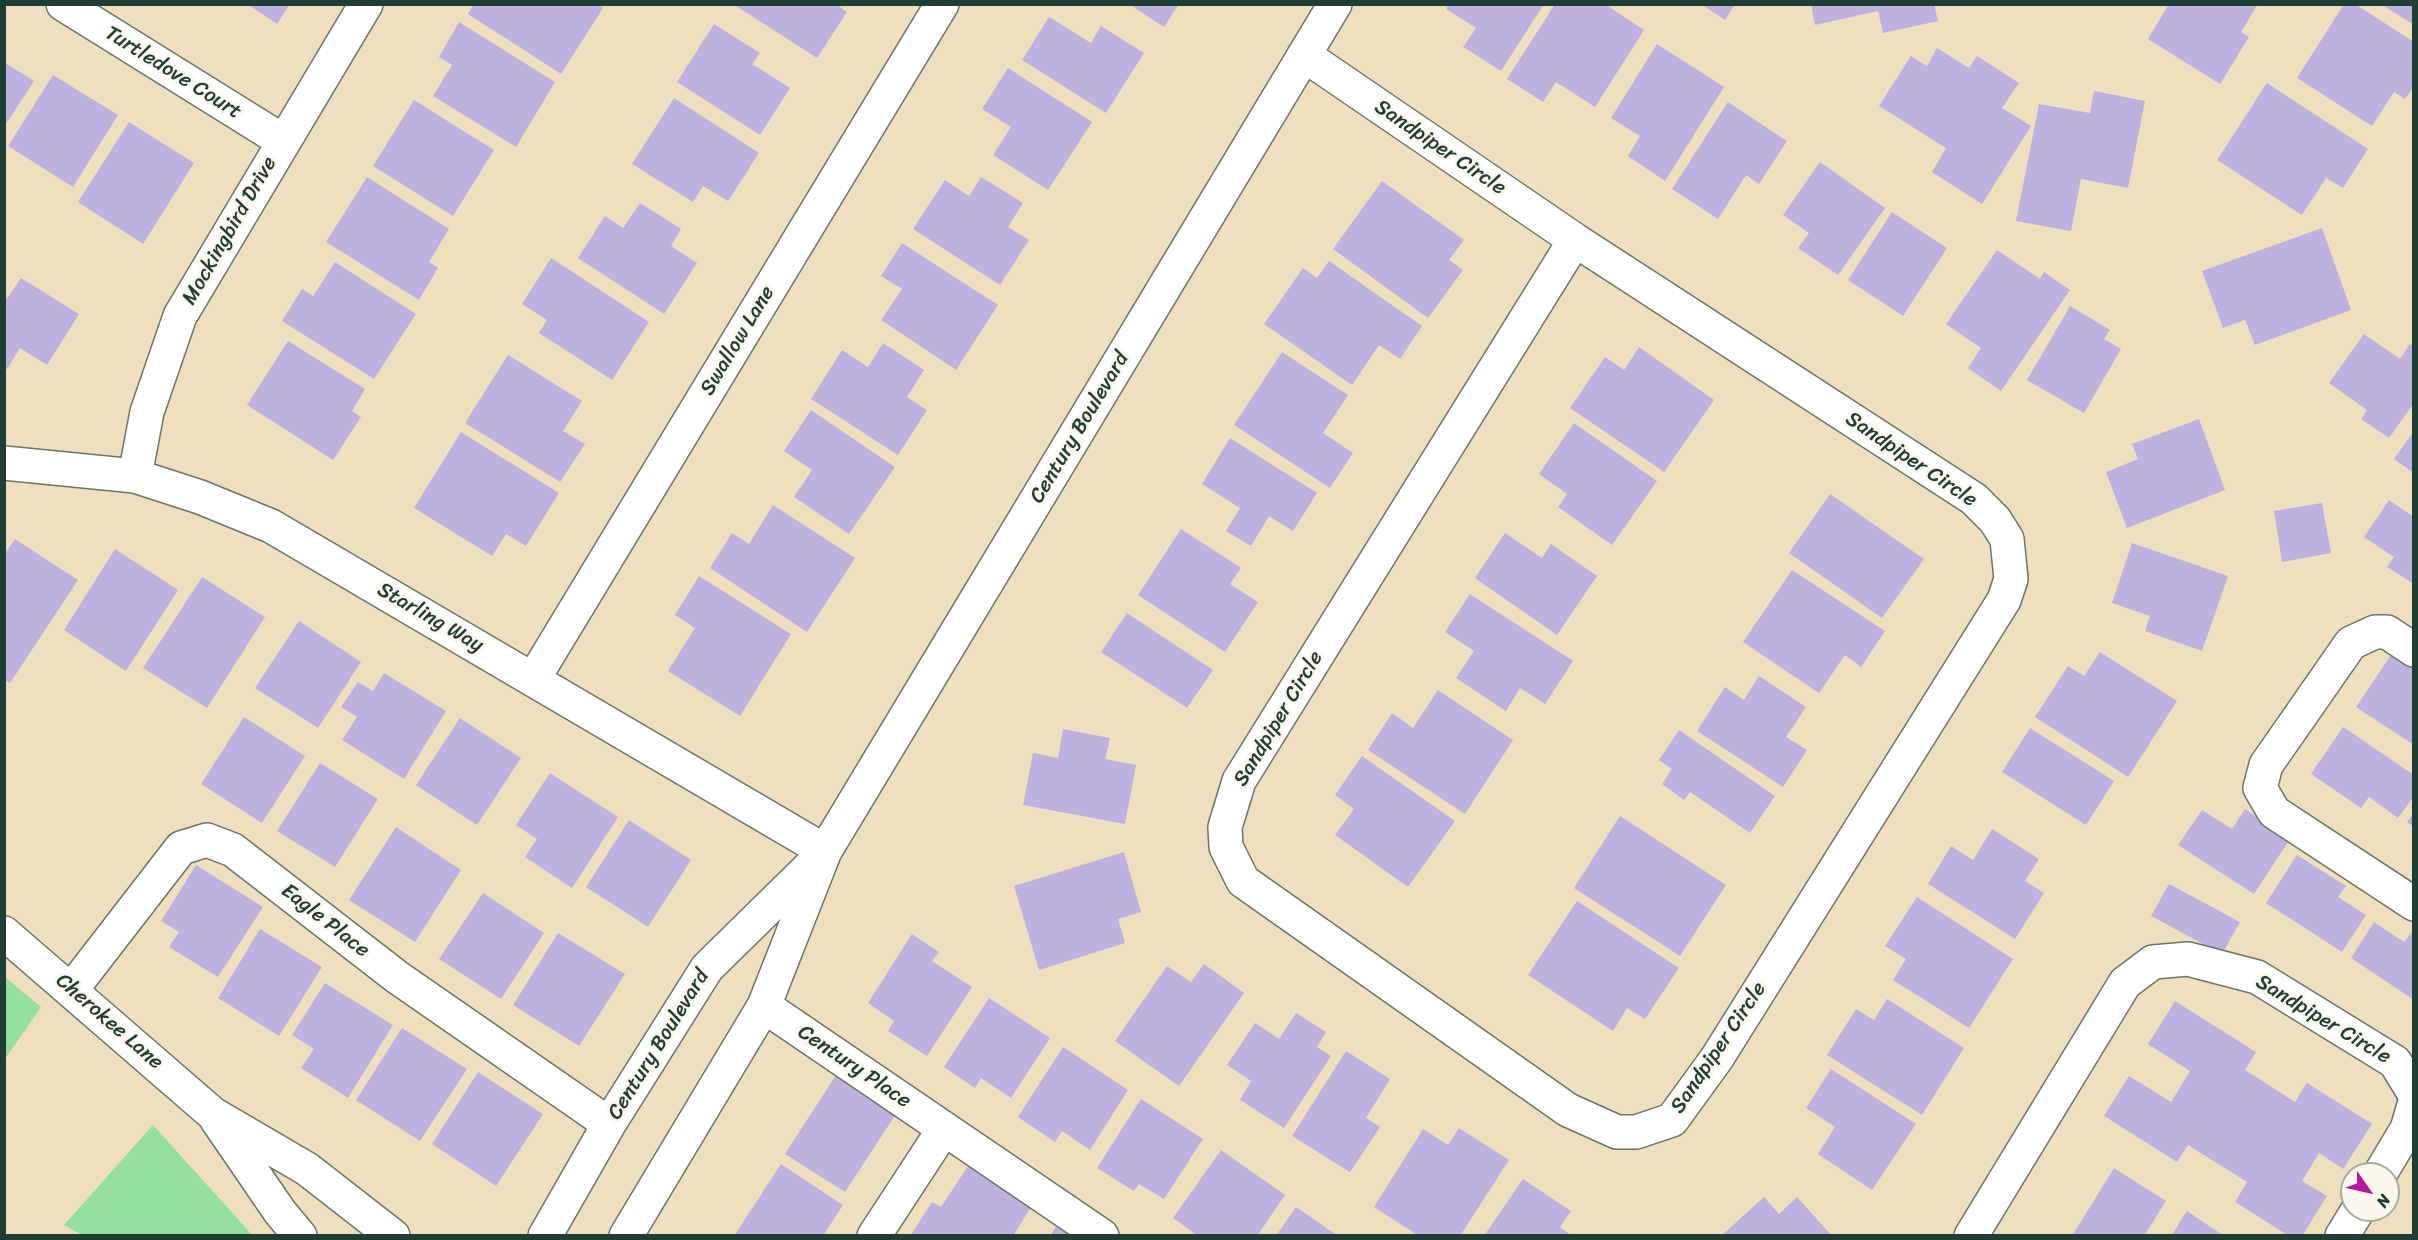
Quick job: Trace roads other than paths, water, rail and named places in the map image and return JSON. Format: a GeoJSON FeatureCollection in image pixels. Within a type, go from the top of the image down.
{"type":"FeatureCollection","features":[{"type":"Feature","properties":{"kind":"street","name":"Turtledove Court"},"geometry":{"type":"LineString","coordinates":[[63,4],[283,141]]}},
{"type":"Feature","properties":{"kind":"street","name":"Mockingbird Drive"},"geometry":{"type":"LineString","coordinates":[[135,476],[147,412],[180,316],[366,4]]}},
{"type":"Feature","properties":{"kind":"street","name":"Swallow Lane"},"geometry":{"type":"LineString","coordinates":[[534,678],[942,4]]}},
{"type":"Feature","properties":{"kind":"street","name":"Century Boulevard"},"geometry":{"type":"LineString","coordinates":[[626,1236],[764,1006],[825,851],[1335,4]]}},
{"type":"Feature","properties":{"kind":"street","name":"Sandpiper Circle"},"geometry":{"type":"LineString","coordinates":[[1304,55],[1575,240],[1974,499],[1995,520],[2007,539],[2011,579],[2004,600],[1717,1058],[1672,1120],[1636,1132],[1617,1132],[1568,1110],[1243,881],[1226,847],[1225,827],[1239,781],[1575,240]]}},
{"type":"Feature","properties":{"kind":"street","name":"Starling Way"},"geometry":{"type":"LineString","coordinates":[[4,463],[135,476],[200,497],[271,526],[534,678],[825,851]]}},
{"type":"Feature","properties":{"kind":"street"},"geometry":{"type":"LineString","coordinates":[[2414,650],[2387,632],[2375,632],[2351,643],[2266,765],[2260,788],[2274,812],[2414,904]]}},
{"type":"Feature","properties":{"kind":"street","name":"Eagle Place"},"geometry":{"type":"LineString","coordinates":[[72,989],[181,848],[207,840],[233,850],[397,977],[609,1124]]}},
{"type":"Feature","properties":{"kind":"street","name":"Century Boulevard"},"geometry":{"type":"LineString","coordinates":[[545,1236],[609,1124],[706,968],[825,851]]}},
{"type":"Feature","properties":{"kind":"street","name":"Cherokee Lane"},"geometry":{"type":"LineString","coordinates":[[4,933],[72,989],[213,1114],[307,1169],[393,1236]]}},
{"type":"Feature","properties":{"kind":"street","name":"Sandpiper Circle"},"geometry":{"type":"LineString","coordinates":[[1971,1236],[2125,983],[2153,962],[2188,958],[2257,977],[2395,1062],[2414,1093]]}},
{"type":"Feature","properties":{"kind":"street","name":"Century Place"},"geometry":{"type":"LineString","coordinates":[[764,1006],[1102,1236]]}},
{"type":"Feature","properties":{"kind":"street"},"geometry":{"type":"LineString","coordinates":[[2387,1162],[2407,1129],[2414,1105]]}},
{"type":"Feature","properties":{"kind":"street","name":"Cherokee Lane"},"geometry":{"type":"LineString","coordinates":[[213,1114],[280,1212],[300,1236]]}},
{"type":"Feature","properties":{"kind":"street"},"geometry":{"type":"LineString","coordinates":[[874,1236],[944,1129]]}},
{"type":"Feature","properties":{"kind":"street"},"geometry":{"type":"LineString","coordinates":[[2342,1236],[2351,1222]]}}]}
